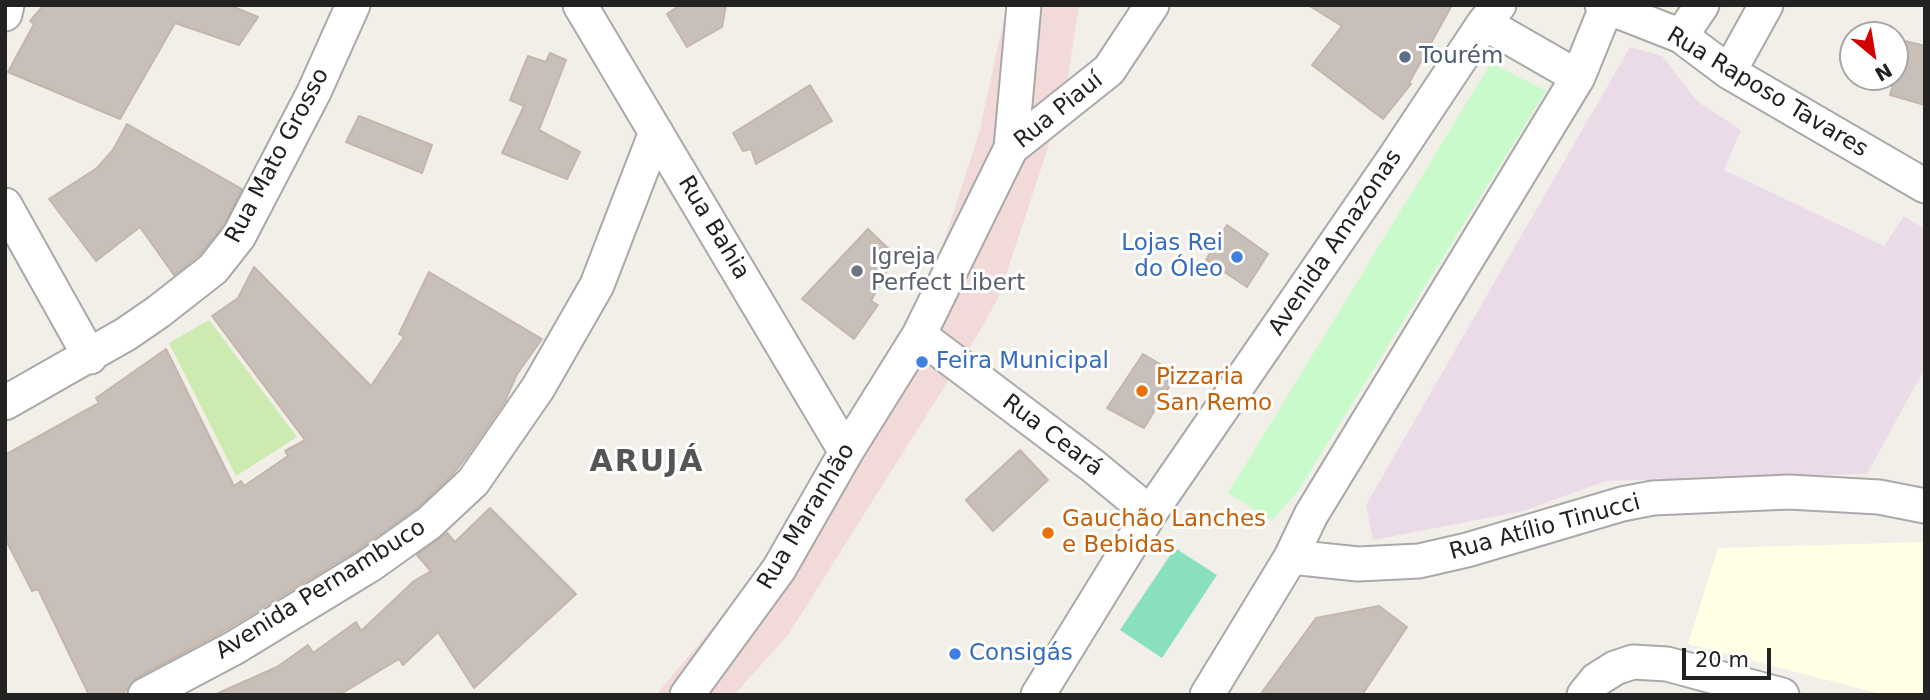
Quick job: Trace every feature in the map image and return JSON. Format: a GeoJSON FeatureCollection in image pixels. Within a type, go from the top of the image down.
{"type":"FeatureCollection","features":[{"type":"Feature","properties":{"kind":"street"},"geometry":{"type":"LineString","coordinates":[[5,14],[7,5]]}},
{"type":"Feature","properties":{"kind":"street","name":"Rua Mato Grosso"},"geometry":{"type":"LineString","coordinates":[[5,403],[90,357],[158,312],[213,269],[239,236],[314,92],[353,5]]}},
{"type":"Feature","properties":{"kind":"street","name":"Rua Bahia"},"geometry":{"type":"LineString","coordinates":[[580,5],[846,452]]}},
{"type":"Feature","properties":{"kind":"street"},"geometry":{"type":"LineString","coordinates":[[1011,148],[1024,5]]}},
{"type":"Feature","properties":{"kind":"street","name":"Rua Piauí"},"geometry":{"type":"LineString","coordinates":[[919,335],[1011,148],[1109,70],[1152,5]]}},
{"type":"Feature","properties":{"kind":"street"},"geometry":{"type":"LineString","coordinates":[[1681,36],[1702,5]]}},
{"type":"Feature","properties":{"kind":"street"},"geometry":{"type":"LineString","coordinates":[[1729,72],[1766,5]]}},
{"type":"Feature","properties":{"kind":"street"},"geometry":{"type":"LineString","coordinates":[[1207,695],[1291,557],[1311,515],[1578,77],[1604,6]]}},
{"type":"Feature","properties":{"kind":"street","name":"Rua Raposo Tavares"},"geometry":{"type":"LineString","coordinates":[[1604,6],[1681,36],[1729,72],[1925,186]]}},
{"type":"Feature","properties":{"kind":"street"},"geometry":{"type":"LineString","coordinates":[[1492,14],[1578,77]]}},
{"type":"Feature","properties":{"kind":"street","name":"Avenida Amazonas"},"geometry":{"type":"LineString","coordinates":[[1038,695],[1150,513],[1492,14]]}},
{"type":"Feature","properties":{"kind":"street","name":"Avenida Pernambuco"},"geometry":{"type":"LineString","coordinates":[[145,695],[234,648],[370,565],[429,523],[473,482],[538,388],[597,285],[656,132]]}},
{"type":"Feature","properties":{"kind":"street"},"geometry":{"type":"LineString","coordinates":[[5,205],[90,357]]}},
{"type":"Feature","properties":{"kind":"street","name":"Rua Ceará"},"geometry":{"type":"LineString","coordinates":[[919,335],[1150,513]]}},
{"type":"Feature","properties":{"kind":"street","name":"Rua Maranhão"},"geometry":{"type":"LineString","coordinates":[[687,695],[779,569],[846,452],[919,335]]}},
{"type":"Feature","properties":{"kind":"street","name":"Rua Atílio Tinucci"},"geometry":{"type":"LineString","coordinates":[[1291,557],[1358,564],[1419,561],[1466,550],[1622,504],[1653,498],[1789,492],[1880,497],[1925,506]]}},
{"type":"Feature","properties":{"kind":"street"},"geometry":{"type":"LineString","coordinates":[[1584,695],[1596,680],[1615,668],[1633,662],[1667,664],[1782,695]]}},
{"type":"Feature","properties":{"kind":"shaded area","name":"Feira Municipal"},"geometry":{"type":"Polygon","coordinates":[[[1007,5],[1079,5],[1065,96],[999,296],[788,635],[734,695],[656,695],[816,504],[929,288],[979,133],[1007,5]]]}},
{"type":"Feature","properties":{"kind":"shaded area"},"geometry":{"type":"Polygon","coordinates":[[[1630,47],[1662,56],[1698,102],[1741,130],[1724,170],[1884,246],[1904,216],[1925,229],[1925,368],[1867,474],[1606,481],[1523,511],[1373,540],[1366,505],[1630,47]]]}},
{"type":"Feature","properties":{"kind":"shaded area"},"geometry":{"type":"Polygon","coordinates":[[[1925,542],[1925,695],[1885,695],[1688,644],[1718,548],[1925,542]]]}},
{"type":"Feature","properties":{"kind":"green space"},"geometry":{"type":"Polygon","coordinates":[[[1491,63],[1546,91],[1298,491],[1272,521],[1228,493],[1491,63]]]}},
{"type":"Feature","properties":{"kind":"green space"},"geometry":{"type":"Polygon","coordinates":[[[209,320],[297,437],[236,476],[169,343],[209,320]]]}},
{"type":"Feature","properties":{"kind":"green space"},"geometry":{"type":"Polygon","coordinates":[[[1175,548],[1217,575],[1162,658],[1120,630],[1175,548]]]}},
{"type":"Feature","properties":{"kind":"building"},"geometry":{"type":"Polygon","coordinates":[[[44,5],[229,5],[258,17],[239,45],[175,23],[120,119],[8,72],[34,24],[30,21],[44,5]]]}},
{"type":"Feature","properties":{"kind":"building"},"geometry":{"type":"Polygon","coordinates":[[[680,5],[726,5],[722,27],[687,47],[667,14],[680,5]]]}},
{"type":"Feature","properties":{"kind":"building"},"geometry":{"type":"Polygon","coordinates":[[[1308,5],[1452,5],[1409,83],[1411,84],[1383,119],[1312,65],[1342,26],[1308,5]]]}},
{"type":"Feature","properties":{"kind":"building"},"geometry":{"type":"Polygon","coordinates":[[[1909,42],[1925,46],[1925,105],[1890,95],[1891,91],[1909,91],[1909,42]]]}},
{"type":"Feature","properties":{"kind":"building"},"geometry":{"type":"Polygon","coordinates":[[[550,53],[566,60],[539,130],[580,152],[567,179],[502,153],[524,106],[510,100],[528,56],[546,62],[550,53]]]}},
{"type":"Feature","properties":{"kind":"building"},"geometry":{"type":"Polygon","coordinates":[[[810,85],[832,121],[756,164],[751,149],[743,151],[733,133],[810,85]]]}},
{"type":"Feature","properties":{"kind":"building"},"geometry":{"type":"Polygon","coordinates":[[[359,116],[432,145],[422,173],[346,142],[359,116]]]}},
{"type":"Feature","properties":{"kind":"building"},"geometry":{"type":"Polygon","coordinates":[[[127,124],[242,189],[223,226],[199,255],[174,275],[140,227],[96,261],[49,199],[97,168],[113,150],[127,124]]]}},
{"type":"Feature","properties":{"kind":"building","name":"Lojas Rei do Óleo"},"geometry":{"type":"Polygon","coordinates":[[[1227,225],[1268,254],[1247,287],[1206,260],[1227,225]]]}},
{"type":"Feature","properties":{"kind":"building","name":"Igreja Perfect Libert"},"geometry":{"type":"Polygon","coordinates":[[[868,229],[895,255],[871,301],[878,305],[854,339],[802,299],[868,229]]]}},
{"type":"Feature","properties":{"kind":"building"},"geometry":{"type":"Polygon","coordinates":[[[254,267],[371,386],[404,337],[399,334],[429,272],[542,339],[517,374],[505,401],[467,456],[454,473],[417,508],[359,549],[224,631],[136,678],[122,695],[89,695],[38,589],[32,591],[5,538],[5,455],[99,403],[96,398],[166,349],[234,486],[241,481],[244,486],[288,456],[285,451],[305,440],[212,316],[238,298],[254,267]]]}},
{"type":"Feature","properties":{"kind":"building","name":"Pizzaria San Remo"},"geometry":{"type":"Polygon","coordinates":[[[1143,354],[1177,374],[1144,428],[1107,408],[1143,354]]]}},
{"type":"Feature","properties":{"kind":"building"},"geometry":{"type":"Polygon","coordinates":[[[1020,450],[1048,480],[993,531],[966,500],[1020,450]]]}},
{"type":"Feature","properties":{"kind":"building"},"geometry":{"type":"Polygon","coordinates":[[[490,508],[576,594],[474,688],[438,632],[403,665],[399,659],[339,695],[214,695],[277,667],[308,645],[313,653],[356,622],[361,631],[414,581],[431,571],[417,555],[447,533],[455,542],[490,508]]]}},
{"type":"Feature","properties":{"kind":"building"},"geometry":{"type":"Polygon","coordinates":[[[1379,606],[1407,627],[1362,695],[1260,695],[1316,618],[1379,606]]]}},
{"type":"Feature","properties":{"kind":"place","name":"Tourém"},"geometry":{"type":"Point","coordinates":[1405,57]}},
{"type":"Feature","properties":{"kind":"place","name":"Lojas Rei do Óleo"},"geometry":{"type":"Point","coordinates":[1237,257]}},
{"type":"Feature","properties":{"kind":"place","name":"Igreja Perfect Libert"},"geometry":{"type":"Point","coordinates":[857,271]}},
{"type":"Feature","properties":{"kind":"place","name":"Feira Municipal"},"geometry":{"type":"Point","coordinates":[922,362]}},
{"type":"Feature","properties":{"kind":"place","name":"Pizzaria San Remo"},"geometry":{"type":"Point","coordinates":[1142,391]}},
{"type":"Feature","properties":{"kind":"place","name":"Gauchão Lanches e Bebidas"},"geometry":{"type":"Point","coordinates":[1048,533]}},
{"type":"Feature","properties":{"kind":"place","name":"Consigás"},"geometry":{"type":"Point","coordinates":[955,654]}},
{"type":"Feature","properties":{"kind":"district","name":"ARUJÁ"},"geometry":{"type":"Point","coordinates":[647,463]}}]}
